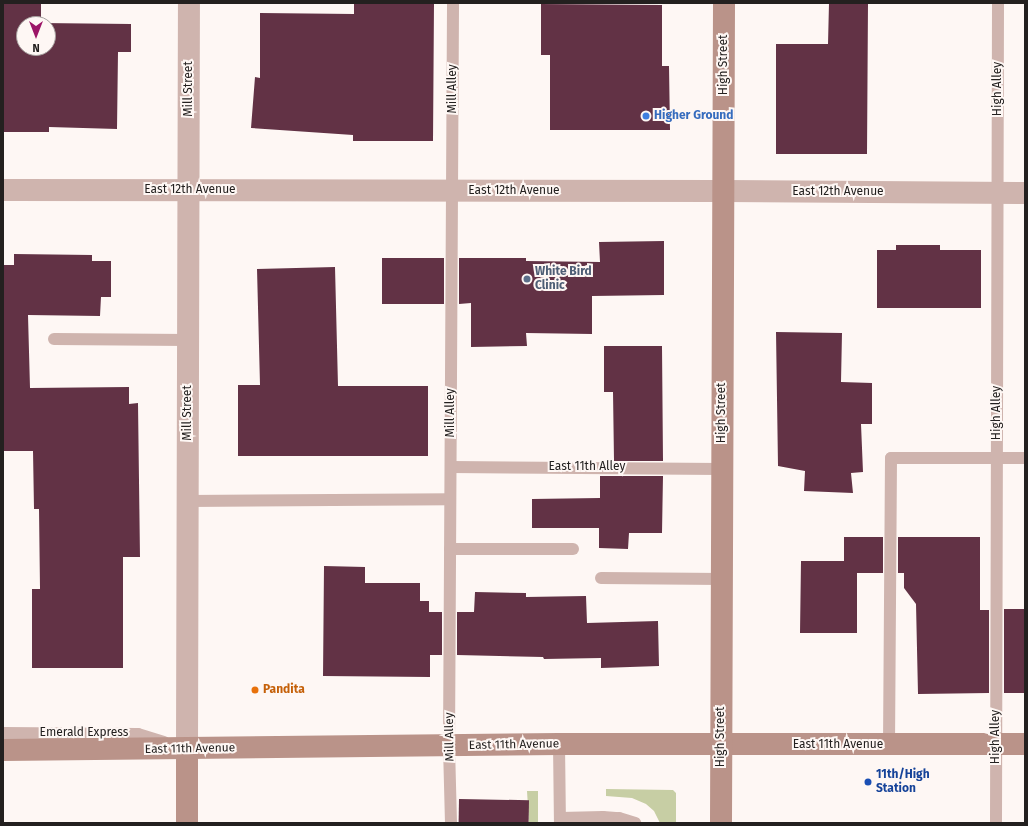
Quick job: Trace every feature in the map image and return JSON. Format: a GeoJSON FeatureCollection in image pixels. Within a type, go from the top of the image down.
{"type":"FeatureCollection","features":[{"type":"Feature","properties":{"kind":"main road","name":"High Street"},"geometry":{"type":"LineString","coordinates":[[721,823],[724,3]]}},
{"type":"Feature","properties":{"kind":"main road","name":"East 11th Avenue"},"geometry":{"type":"LineString","coordinates":[[3,750],[559,744],[1025,744]]}},
{"type":"Feature","properties":{"kind":"main road","name":"Mill Street"},"geometry":{"type":"LineString","coordinates":[[186,749],[186,823]]}},
{"type":"Feature","properties":{"kind":"street","name":"Mill Street"},"geometry":{"type":"LineString","coordinates":[[186,749],[189,3]]}},
{"type":"Feature","properties":{"kind":"street","name":"East 12th Avenue"},"geometry":{"type":"LineString","coordinates":[[3,190],[1025,193]]}},
{"type":"Feature","properties":{"kind":"lane","name":"Mill Alley"},"geometry":{"type":"LineString","coordinates":[[450,823],[449,746],[453,3]]}},
{"type":"Feature","properties":{"kind":"lane","name":"High Alley"},"geometry":{"type":"LineString","coordinates":[[996,823],[998,3]]}},
{"type":"Feature","properties":{"kind":"lane"},"geometry":{"type":"LineString","coordinates":[[54,339],[188,340]]}},
{"type":"Feature","properties":{"kind":"lane"},"geometry":{"type":"LineString","coordinates":[[889,745],[891,458],[1025,458]]}},
{"type":"Feature","properties":{"kind":"lane","name":"East 11th Alley"},"geometry":{"type":"LineString","coordinates":[[451,467],[722,469]]}},
{"type":"Feature","properties":{"kind":"lane"},"geometry":{"type":"LineString","coordinates":[[188,501],[450,499]]}},
{"type":"Feature","properties":{"kind":"lane"},"geometry":{"type":"LineString","coordinates":[[450,549],[573,549]]}},
{"type":"Feature","properties":{"kind":"lane"},"geometry":{"type":"LineString","coordinates":[[601,578],[722,579]]}},
{"type":"Feature","properties":{"kind":"lane","name":"Emerald Express"},"geometry":{"type":"LineString","coordinates":[[3,733],[138,734],[186,749]]}},
{"type":"Feature","properties":{"kind":"lane"},"geometry":{"type":"LineString","coordinates":[[559,744],[560,821],[604,817],[619,818],[635,823]]}},
{"type":"Feature","properties":{"kind":"green space"},"geometry":{"type":"Polygon","coordinates":[[[606,789],[673,790],[676,793],[676,823],[660,823],[654,811],[646,804],[632,798],[606,796],[606,789]]]}},
{"type":"Feature","properties":{"kind":"green space"},"geometry":{"type":"Polygon","coordinates":[[[527,791],[538,791],[538,823],[529,823],[527,791]]]}},
{"type":"Feature","properties":{"kind":"building"},"geometry":{"type":"Polygon","coordinates":[[[3,3],[41,3],[41,16],[16,16],[16,56],[56,56],[56,23],[131,24],[131,52],[118,52],[117,129],[49,127],[49,132],[3,132],[3,3]]]}},
{"type":"Feature","properties":{"kind":"building"},"geometry":{"type":"Polygon","coordinates":[[[354,3],[434,3],[433,141],[353,141],[353,135],[251,128],[255,77],[260,78],[260,13],[354,14],[354,3]]]}},
{"type":"Feature","properties":{"kind":"building"},"geometry":{"type":"Polygon","coordinates":[[[829,3],[868,3],[867,154],[776,154],[776,44],[828,44],[829,3]]]}},
{"type":"Feature","properties":{"kind":"building"},"geometry":{"type":"Polygon","coordinates":[[[541,4],[662,5],[662,66],[669,66],[670,130],[550,130],[550,55],[541,55],[541,4]]]}},
{"type":"Feature","properties":{"kind":"building"},"geometry":{"type":"Polygon","coordinates":[[[664,241],[664,295],[592,296],[592,334],[526,333],[527,346],[471,347],[471,303],[459,304],[459,258],[526,258],[526,261],[600,262],[599,242],[664,241]]]}},
{"type":"Feature","properties":{"kind":"building"},"geometry":{"type":"Polygon","coordinates":[[[896,245],[940,245],[940,250],[981,250],[981,308],[877,308],[877,250],[896,250],[896,245]]]}},
{"type":"Feature","properties":{"kind":"building"},"geometry":{"type":"Polygon","coordinates":[[[14,254],[92,255],[92,261],[111,261],[111,297],[101,297],[100,316],[28,315],[30,388],[129,387],[129,404],[138,403],[140,557],[123,557],[123,668],[32,668],[32,589],[40,589],[39,509],[34,509],[33,451],[3,451],[3,265],[14,265],[14,254]]]}},
{"type":"Feature","properties":{"kind":"building"},"geometry":{"type":"Polygon","coordinates":[[[382,258],[444,258],[444,304],[382,304],[382,258]]]}},
{"type":"Feature","properties":{"kind":"building"},"geometry":{"type":"Polygon","coordinates":[[[335,267],[338,386],[428,386],[428,456],[238,456],[238,385],[260,385],[257,269],[335,267]]]}},
{"type":"Feature","properties":{"kind":"building"},"geometry":{"type":"Polygon","coordinates":[[[776,332],[842,333],[841,382],[872,383],[872,424],[861,424],[863,472],[851,473],[853,493],[804,491],[805,471],[778,466],[776,332]]]}},
{"type":"Feature","properties":{"kind":"building"},"geometry":{"type":"Polygon","coordinates":[[[604,346],[662,346],[663,461],[614,461],[613,392],[604,392],[604,346]]]}},
{"type":"Feature","properties":{"kind":"building"},"geometry":{"type":"Polygon","coordinates":[[[600,476],[663,476],[662,533],[629,533],[628,549],[599,548],[599,528],[532,528],[532,499],[600,498],[600,476]]]}},
{"type":"Feature","properties":{"kind":"building"},"geometry":{"type":"Polygon","coordinates":[[[844,537],[883,537],[883,573],[857,573],[857,633],[800,633],[801,561],[844,561],[844,537]]]}},
{"type":"Feature","properties":{"kind":"building"},"geometry":{"type":"Polygon","coordinates":[[[898,537],[980,537],[980,610],[989,610],[989,693],[918,694],[916,604],[904,588],[904,573],[898,573],[898,537]]]}},
{"type":"Feature","properties":{"kind":"building"},"geometry":{"type":"Polygon","coordinates":[[[324,566],[365,567],[365,583],[420,583],[420,601],[429,601],[429,612],[442,612],[442,655],[430,655],[430,677],[323,676],[324,566]]]}},
{"type":"Feature","properties":{"kind":"building"},"geometry":{"type":"Polygon","coordinates":[[[475,592],[526,593],[526,597],[586,596],[587,623],[658,621],[659,666],[601,668],[601,658],[544,659],[543,657],[457,655],[457,612],[474,612],[475,592]]]}},
{"type":"Feature","properties":{"kind":"building"},"geometry":{"type":"Polygon","coordinates":[[[1004,609],[1025,609],[1025,693],[1004,693],[1004,609]]]}},
{"type":"Feature","properties":{"kind":"building"},"geometry":{"type":"Polygon","coordinates":[[[459,799],[529,800],[529,823],[459,823],[459,799]]]}},
{"type":"Feature","properties":{"kind":"place","name":"Higher Ground"},"geometry":{"type":"Point","coordinates":[646,116]}},
{"type":"Feature","properties":{"kind":"place","name":"White Bird Clinic"},"geometry":{"type":"Point","coordinates":[527,279]}},
{"type":"Feature","properties":{"kind":"place","name":"Pandita"},"geometry":{"type":"Point","coordinates":[255,690]}},
{"type":"Feature","properties":{"kind":"place","name":"11th/High Station"},"geometry":{"type":"Point","coordinates":[868,782]}}]}
